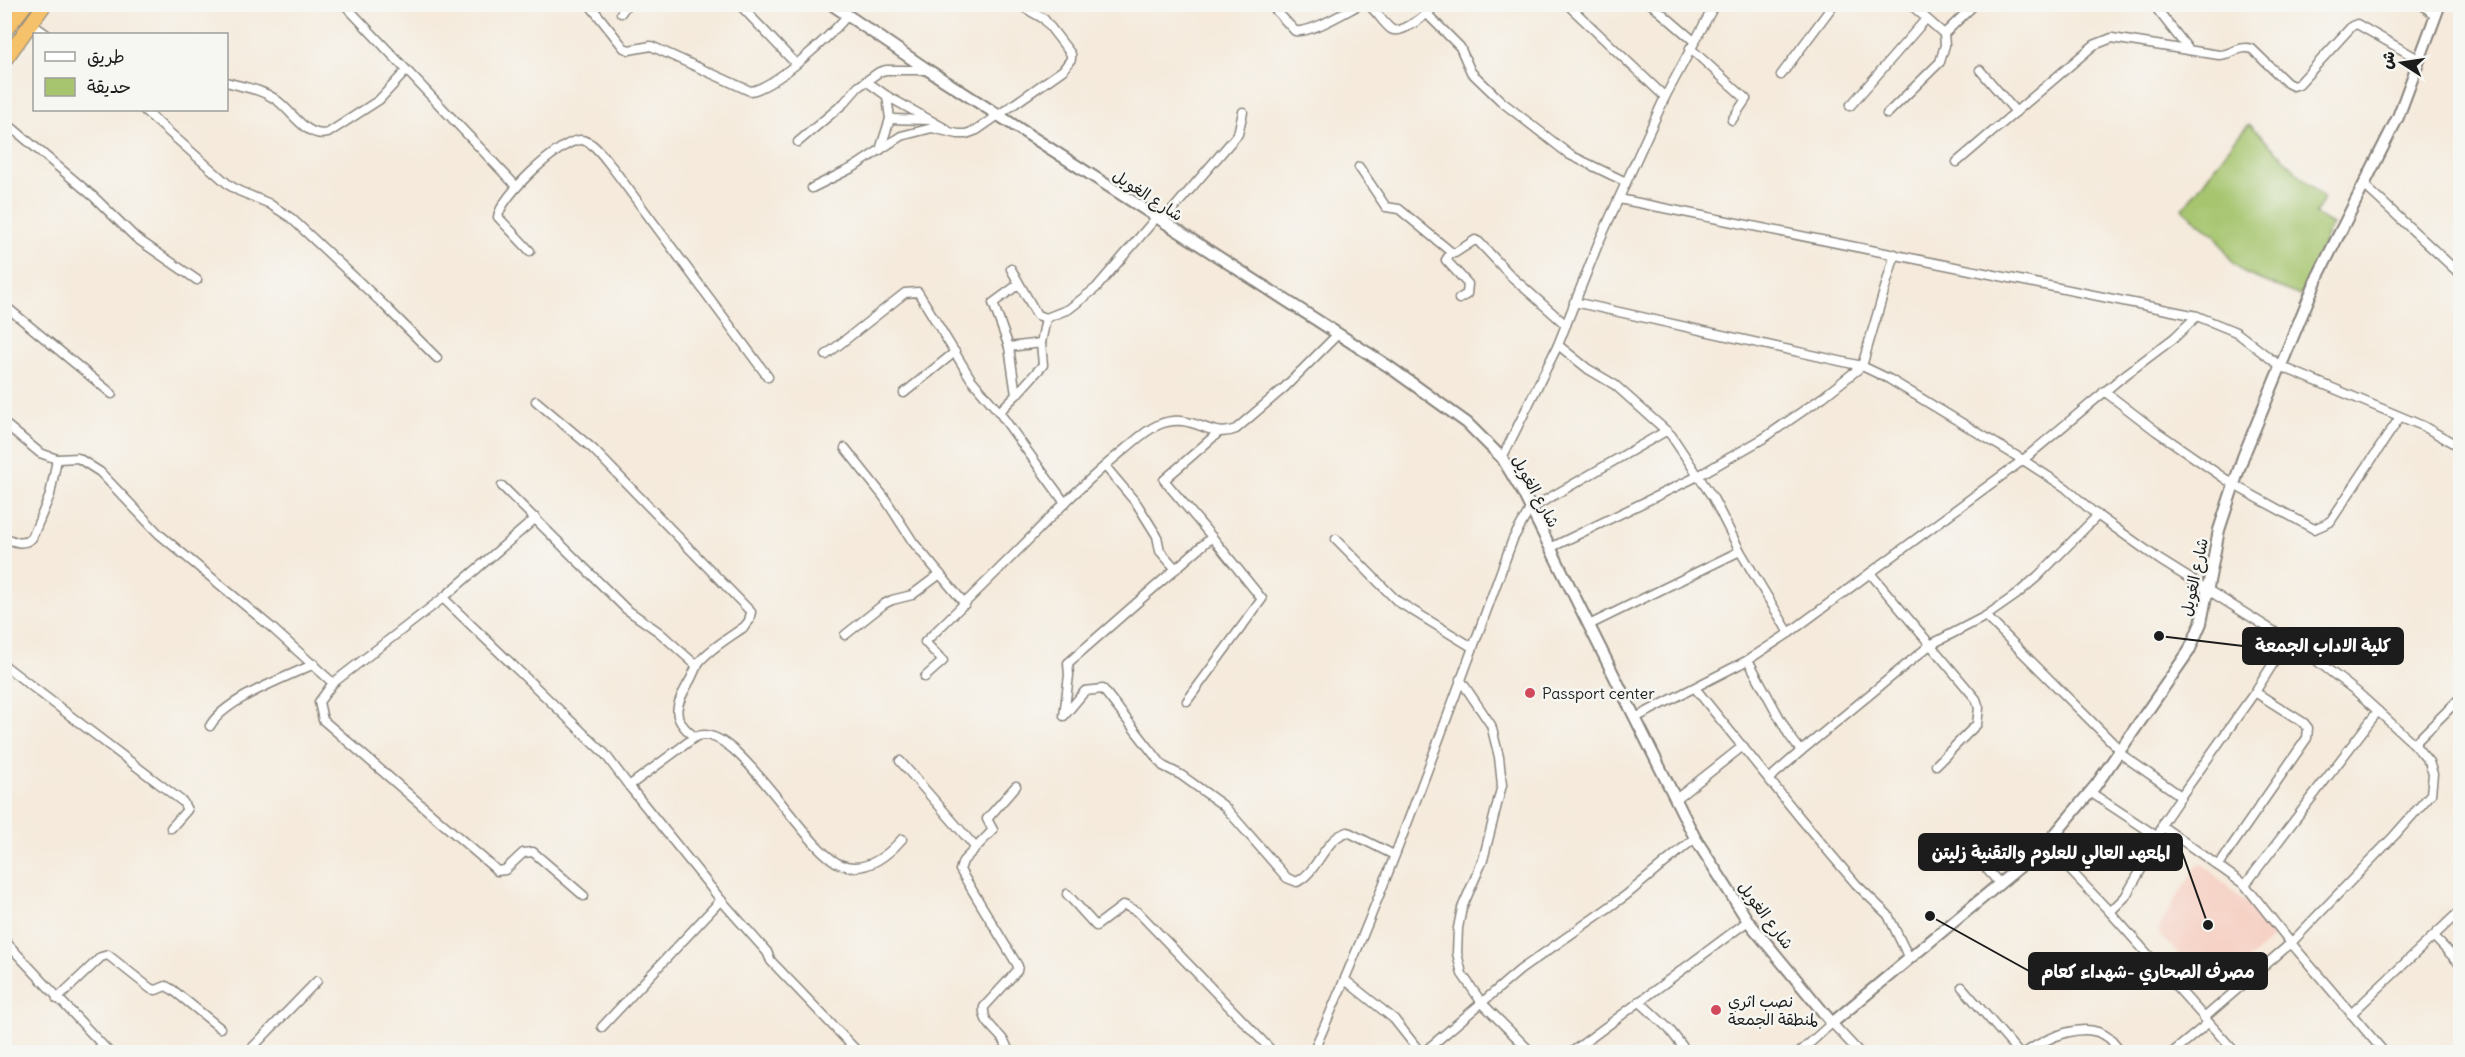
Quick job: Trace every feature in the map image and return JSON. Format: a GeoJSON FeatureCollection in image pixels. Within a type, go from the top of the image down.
{"type":"FeatureCollection","features":[{"type":"Feature","properties":{"kind":"highway"},"geometry":{"type":"LineString","coordinates":[[5,32],[26,4]]}},
{"type":"Feature","properties":{"kind":"highway"},"geometry":{"type":"LineString","coordinates":[[4,61],[45,4]]}},
{"type":"Feature","properties":{"kind":"street"},"geometry":{"type":"LineString","coordinates":[[344,4],[516,186]]}},
{"type":"Feature","properties":{"kind":"street"},"geometry":{"type":"LineString","coordinates":[[589,4],[624,48],[629,50],[651,46],[750,91],[758,89],[796,64],[848,16]]}},
{"type":"Feature","properties":{"kind":"street"},"geometry":{"type":"LineString","coordinates":[[621,13],[627,4]]}},
{"type":"Feature","properties":{"kind":"street"},"geometry":{"type":"LineString","coordinates":[[739,4],[796,64]]}},
{"type":"Feature","properties":{"kind":"street","name":"شارع الغويل"},"geometry":{"type":"LineString","coordinates":[[831,4],[997,115],[1388,366],[1467,423],[1502,458],[1550,548],[1695,838],[1748,921],[1833,1023],[2046,846],[2090,792],[2189,651],[2201,624],[2220,530],[2243,457],[2318,276],[2398,117],[2440,4]]}},
{"type":"Feature","properties":{"kind":"street"},"geometry":{"type":"LineString","coordinates":[[812,188],[854,167],[902,136],[915,131],[932,128],[966,134],[977,130],[1063,70],[1072,56],[1044,19],[1018,4]]}},
{"type":"Feature","properties":{"kind":"street"},"geometry":{"type":"LineString","coordinates":[[1270,4],[1295,31],[1299,32],[1316,27],[1361,4]]}},
{"type":"Feature","properties":{"kind":"street"},"geometry":{"type":"LineString","coordinates":[[1367,4],[1394,31],[1408,26],[1427,14],[1437,4]]}},
{"type":"Feature","properties":{"kind":"street"},"geometry":{"type":"LineString","coordinates":[[1567,4],[1665,97]]}},
{"type":"Feature","properties":{"kind":"street"},"geometry":{"type":"LineString","coordinates":[[1651,4],[1746,99],[1732,120]]}},
{"type":"Feature","properties":{"kind":"street"},"geometry":{"type":"LineString","coordinates":[[1502,458],[1558,345],[1574,302],[1665,97],[1715,4]]}},
{"type":"Feature","properties":{"kind":"street"},"geometry":{"type":"LineString","coordinates":[[1781,75],[1834,4]]}},
{"type":"Feature","properties":{"kind":"street"},"geometry":{"type":"LineString","coordinates":[[1887,114],[1940,62],[1945,45],[1944,34],[1910,4]]}},
{"type":"Feature","properties":{"kind":"street"},"geometry":{"type":"LineString","coordinates":[[1944,34],[1975,4]]}},
{"type":"Feature","properties":{"kind":"street"},"geometry":{"type":"LineString","coordinates":[[2153,4],[2189,50]]}},
{"type":"Feature","properties":{"kind":"street"},"geometry":{"type":"LineString","coordinates":[[2421,4],[2436,16]]}},
{"type":"Feature","properties":{"kind":"street"},"geometry":{"type":"LineString","coordinates":[[1427,14],[1460,47],[1466,56],[1471,72],[1502,102],[1570,155],[1626,182]]}},
{"type":"Feature","properties":{"kind":"street"},"geometry":{"type":"LineString","coordinates":[[1850,106],[1926,18]]}},
{"type":"Feature","properties":{"kind":"street"},"geometry":{"type":"LineString","coordinates":[[32,24],[45,33]]}},
{"type":"Feature","properties":{"kind":"street"},"geometry":{"type":"LineString","coordinates":[[1957,162],[2103,39],[2112,38],[2225,55],[2246,47],[2252,49],[2293,86],[2299,84],[2356,24],[2420,60]]}},
{"type":"Feature","properties":{"kind":"street"},"geometry":{"type":"LineString","coordinates":[[798,142],[844,104],[866,81],[886,70],[928,70]]}},
{"type":"Feature","properties":{"kind":"street"},"geometry":{"type":"LineString","coordinates":[[1980,70],[2016,112]]}},
{"type":"Feature","properties":{"kind":"street"},"geometry":{"type":"LineString","coordinates":[[228,83],[267,94],[277,100],[308,129],[322,135],[379,100],[406,71]]}},
{"type":"Feature","properties":{"kind":"street"},"geometry":{"type":"LineString","coordinates":[[866,81],[887,96],[951,132]]}},
{"type":"Feature","properties":{"kind":"street"},"geometry":{"type":"LineString","coordinates":[[880,150],[890,119],[887,96]]}},
{"type":"Feature","properties":{"kind":"street"},"geometry":{"type":"LineString","coordinates":[[145,111],[229,185],[239,192],[268,203],[291,218],[437,358]]}},
{"type":"Feature","properties":{"kind":"street"},"geometry":{"type":"LineString","coordinates":[[1011,269],[1037,315],[1046,318],[1069,309],[1096,288],[1238,134],[1243,112]]}},
{"type":"Feature","properties":{"kind":"street"},"geometry":{"type":"LineString","coordinates":[[890,119],[932,120]]}},
{"type":"Feature","properties":{"kind":"street"},"geometry":{"type":"LineString","coordinates":[[4,121],[94,197],[136,238],[197,280]]}},
{"type":"Feature","properties":{"kind":"street"},"geometry":{"type":"LineString","coordinates":[[530,251],[498,217],[499,212],[516,186],[572,141],[581,140],[592,145],[612,167],[768,377]]}},
{"type":"Feature","properties":{"kind":"street"},"geometry":{"type":"LineString","coordinates":[[1359,167],[1386,207],[1400,209],[1451,252],[1455,253],[1472,241],[1479,242],[1512,277],[1566,326]]}},
{"type":"Feature","properties":{"kind":"street"},"geometry":{"type":"LineString","coordinates":[[2364,185],[2460,274]]}},
{"type":"Feature","properties":{"kind":"street"},"geometry":{"type":"LineString","coordinates":[[1619,199],[2197,316],[2235,332],[2280,366],[2423,426],[2460,447]]}},
{"type":"Feature","properties":{"kind":"street"},"geometry":{"type":"LineString","coordinates":[[1451,252],[1446,260],[1468,284],[1467,294],[1459,299]]}},
{"type":"Feature","properties":{"kind":"street"},"geometry":{"type":"LineString","coordinates":[[1550,548],[1698,476],[1764,438],[1823,398],[1862,366],[1894,254]]}},
{"type":"Feature","properties":{"kind":"street"},"geometry":{"type":"LineString","coordinates":[[1016,395],[1009,347],[993,303],[1019,285]]}},
{"type":"Feature","properties":{"kind":"street"},"geometry":{"type":"LineString","coordinates":[[826,355],[905,293],[914,291],[922,295],[979,391],[999,412],[1065,503]]}},
{"type":"Feature","properties":{"kind":"street"},"geometry":{"type":"LineString","coordinates":[[1574,302],[1862,366],[1889,379],[2066,488],[2098,515],[2160,560],[2288,640],[2357,692],[2414,744],[2429,762],[2433,774],[2431,794],[2291,943],[2173,1053]]}},
{"type":"Feature","properties":{"kind":"street"},"geometry":{"type":"LineString","coordinates":[[4,305],[112,394]]}},
{"type":"Feature","properties":{"kind":"street"},"geometry":{"type":"LineString","coordinates":[[1635,718],[1749,660],[1789,633],[2023,460],[2104,392],[2174,338],[2197,316]]}},
{"type":"Feature","properties":{"kind":"street"},"geometry":{"type":"LineString","coordinates":[[999,412],[1043,365],[1041,343],[1046,318]]}},
{"type":"Feature","properties":{"kind":"street"},"geometry":{"type":"LineString","coordinates":[[925,677],[943,661],[925,642],[1105,466],[1155,427],[1169,421],[1196,423],[1219,432],[1228,433],[1236,429],[1284,388],[1338,334]]}},
{"type":"Feature","properties":{"kind":"street"},"geometry":{"type":"LineString","coordinates":[[1009,347],[1041,343]]}},
{"type":"Feature","properties":{"kind":"street"},"geometry":{"type":"LineString","coordinates":[[1558,345],[1588,369],[1615,385],[1666,431],[1713,498],[1740,550],[1789,633]]}},
{"type":"Feature","properties":{"kind":"street"},"geometry":{"type":"LineString","coordinates":[[904,393],[955,352]]}},
{"type":"Feature","properties":{"kind":"street"},"geometry":{"type":"LineString","coordinates":[[2104,392],[2234,485],[2314,529],[2330,522],[2400,417]]}},
{"type":"Feature","properties":{"kind":"street"},"geometry":{"type":"LineString","coordinates":[[536,402],[593,449],[751,612],[749,621],[744,627],[703,658],[680,699],[676,712],[684,728],[695,737]]}},
{"type":"Feature","properties":{"kind":"street"},"geometry":{"type":"LineString","coordinates":[[4,423],[40,453],[57,459],[85,460],[100,472],[159,534],[314,664],[333,683]]}},
{"type":"Feature","properties":{"kind":"street"},"geometry":{"type":"LineString","coordinates":[[1313,1053],[1395,855],[1513,539],[1530,509],[1666,431]]}},
{"type":"Feature","properties":{"kind":"street"},"geometry":{"type":"LineString","coordinates":[[1187,701],[1262,599],[1164,480],[1219,432]]}},
{"type":"Feature","properties":{"kind":"street"},"geometry":{"type":"LineString","coordinates":[[844,448],[884,497],[914,542],[965,604]]}},
{"type":"Feature","properties":{"kind":"street"},"geometry":{"type":"LineString","coordinates":[[4,537],[21,543],[32,538],[50,495],[57,459]]}},
{"type":"Feature","properties":{"kind":"street"},"geometry":{"type":"LineString","coordinates":[[1105,466],[1137,504],[1157,536],[1160,551],[1176,568]]}},
{"type":"Feature","properties":{"kind":"street"},"geometry":{"type":"LineString","coordinates":[[502,486],[626,609],[659,632],[697,666]]}},
{"type":"Feature","properties":{"kind":"street"},"geometry":{"type":"LineString","coordinates":[[1770,778],[1930,645],[1986,616],[2038,576],[2098,515]]}},
{"type":"Feature","properties":{"kind":"street"},"geometry":{"type":"LineString","coordinates":[[536,518],[443,598],[333,683],[319,702],[323,720],[497,871],[505,870],[523,853],[532,852],[584,896]]}},
{"type":"Feature","properties":{"kind":"street"},"geometry":{"type":"LineString","coordinates":[[1212,537],[1068,663],[1069,675],[1064,716],[1085,691],[1103,689],[1164,766],[1181,775],[1224,806],[1287,878],[1297,882],[1305,878],[1330,844],[1341,834],[1348,832],[1395,855]]}},
{"type":"Feature","properties":{"kind":"street"},"geometry":{"type":"LineString","coordinates":[[1335,539],[1397,601],[1472,647]]}},
{"type":"Feature","properties":{"kind":"street"},"geometry":{"type":"LineString","coordinates":[[1589,625],[1740,550]]}},
{"type":"Feature","properties":{"kind":"street"},"geometry":{"type":"LineString","coordinates":[[1870,573],[1976,699],[1979,708],[1977,724],[1936,765]]}},
{"type":"Feature","properties":{"kind":"street"},"geometry":{"type":"LineString","coordinates":[[845,636],[884,604],[912,595],[940,574]]}},
{"type":"Feature","properties":{"kind":"street"},"geometry":{"type":"LineString","coordinates":[[443,598],[605,754],[721,900],[767,952],[771,961],[858,1053]]}},
{"type":"Feature","properties":{"kind":"street"},"geometry":{"type":"LineString","coordinates":[[1986,616],[2119,751],[2181,796]]}},
{"type":"Feature","properties":{"kind":"street"},"geometry":{"type":"LineString","coordinates":[[2110,912],[2125,897],[2158,837],[2162,825],[2255,692],[2288,640]]}},
{"type":"Feature","properties":{"kind":"street"},"geometry":{"type":"LineString","coordinates":[[1749,660],[1789,735],[1802,752]]}},
{"type":"Feature","properties":{"kind":"street"},"geometry":{"type":"LineString","coordinates":[[210,726],[220,712],[233,703],[314,664]]}},
{"type":"Feature","properties":{"kind":"street"},"geometry":{"type":"LineString","coordinates":[[4,665],[183,802],[187,810],[171,828]]}},
{"type":"Feature","properties":{"kind":"street"},"geometry":{"type":"LineString","coordinates":[[1460,679],[1491,725],[1499,757],[1502,785],[1483,860],[1462,908],[1457,953],[1462,974],[1482,1004],[1531,1053]]}},
{"type":"Feature","properties":{"kind":"street"},"geometry":{"type":"LineString","coordinates":[[1695,688],[1856,884],[1888,915],[1909,958]]}},
{"type":"Feature","properties":{"kind":"street"},"geometry":{"type":"LineString","coordinates":[[2218,866],[2264,802],[2308,733],[2304,723],[2255,692]]}},
{"type":"Feature","properties":{"kind":"street"},"geometry":{"type":"LineString","coordinates":[[2414,744],[2460,698]]}},
{"type":"Feature","properties":{"kind":"street"},"geometry":{"type":"LineString","coordinates":[[2245,885],[2378,711]]}},
{"type":"Feature","properties":{"kind":"street"},"geometry":{"type":"LineString","coordinates":[[629,786],[695,737],[714,736],[747,763],[823,853],[843,866],[866,865],[887,856],[902,839]]}},
{"type":"Feature","properties":{"kind":"street"},"geometry":{"type":"LineString","coordinates":[[1676,800],[1743,746]]}},
{"type":"Feature","properties":{"kind":"street"},"geometry":{"type":"LineString","coordinates":[[900,761],[976,848]]}},
{"type":"Feature","properties":{"kind":"street"},"geometry":{"type":"LineString","coordinates":[[1008,1053],[1007,1044],[983,1014],[984,1007],[1017,971],[1018,966],[961,875],[961,865],[993,830],[987,819],[1016,786]]}},
{"type":"Feature","properties":{"kind":"street"},"geometry":{"type":"LineString","coordinates":[[2090,792],[2158,837]]}},
{"type":"Feature","properties":{"kind":"street"},"geometry":{"type":"LineString","coordinates":[[2162,825],[2245,885],[2384,1053]]}},
{"type":"Feature","properties":{"kind":"street"},"geometry":{"type":"LineString","coordinates":[[1345,980],[1394,1019],[1422,1053],[1520,970],[1625,896],[1695,838]]}},
{"type":"Feature","properties":{"kind":"street"},"geometry":{"type":"LineString","coordinates":[[1962,841],[2000,885]]}},
{"type":"Feature","properties":{"kind":"street"},"geometry":{"type":"LineString","coordinates":[[2046,846],[2110,912],[2235,1053]]}},
{"type":"Feature","properties":{"kind":"street"},"geometry":{"type":"LineString","coordinates":[[1066,894],[1096,926],[1124,905],[1138,912],[1273,1053]]}},
{"type":"Feature","properties":{"kind":"street"},"geometry":{"type":"LineString","coordinates":[[602,1027],[721,900]]}},
{"type":"Feature","properties":{"kind":"street"},"geometry":{"type":"LineString","coordinates":[[2351,1014],[2460,911]]}},
{"type":"Feature","properties":{"kind":"street"},"geometry":{"type":"LineString","coordinates":[[1572,1053],[1748,921]]}},
{"type":"Feature","properties":{"kind":"street"},"geometry":{"type":"LineString","coordinates":[[2434,937],[2460,964]]}},
{"type":"Feature","properties":{"kind":"street"},"geometry":{"type":"LineString","coordinates":[[4,940],[109,1053]]}},
{"type":"Feature","properties":{"kind":"street"},"geometry":{"type":"LineString","coordinates":[[57,999],[101,957],[108,955],[148,988],[156,990],[166,986],[173,990],[219,1028]]}},
{"type":"Feature","properties":{"kind":"street"},"geometry":{"type":"LineString","coordinates":[[248,1053],[317,981]]}},
{"type":"Feature","properties":{"kind":"street"},"geometry":{"type":"LineString","coordinates":[[1962,987],[2018,1053]]}},
{"type":"Feature","properties":{"kind":"street"},"geometry":{"type":"LineString","coordinates":[[1639,1001],[1669,1029],[1687,1053]]}},
{"type":"Feature","properties":{"kind":"street"},"geometry":{"type":"LineString","coordinates":[[1800,1053],[1833,1023],[1859,1053]]}},
{"type":"Feature","properties":{"kind":"street"},"geometry":{"type":"LineString","coordinates":[[2026,1053],[2042,1042],[2059,1035],[2088,1031],[2098,1032],[2110,1038],[2121,1053]]}},
{"type":"Feature","properties":{"kind":"shaded area"},"geometry":{"type":"Polygon","coordinates":[[[2202,863],[2271,926],[2275,935],[2220,987],[2210,988],[2161,936],[2158,929],[2197,865],[2202,863]]]}},
{"type":"Feature","properties":{"kind":"green space"},"geometry":{"type":"Polygon","coordinates":[[[2249,124],[2324,199],[2315,214],[2332,224],[2300,296],[2246,274],[2233,263],[2216,236],[2182,209],[2249,124]]]}},
{"type":"Feature","properties":{"kind":"place","name":"كلية اﻻداب الجمعة"},"geometry":{"type":"Point","coordinates":[2159,636]}},
{"type":"Feature","properties":{"kind":"place","name":"Passport center"},"geometry":{"type":"Point","coordinates":[1530,693]}},
{"type":"Feature","properties":{"kind":"place","name":"مصرف الصحاري -شهداء كعام"},"geometry":{"type":"Point","coordinates":[1930,916]}},
{"type":"Feature","properties":{"kind":"place","name":"المعهد العالي للعلوم والتقنية زليتن"},"geometry":{"type":"Point","coordinates":[2208,925]}},
{"type":"Feature","properties":{"kind":"place","name":"نصب اثري لمنطقة الجمعة"},"geometry":{"type":"Point","coordinates":[1716,1010]}}]}
